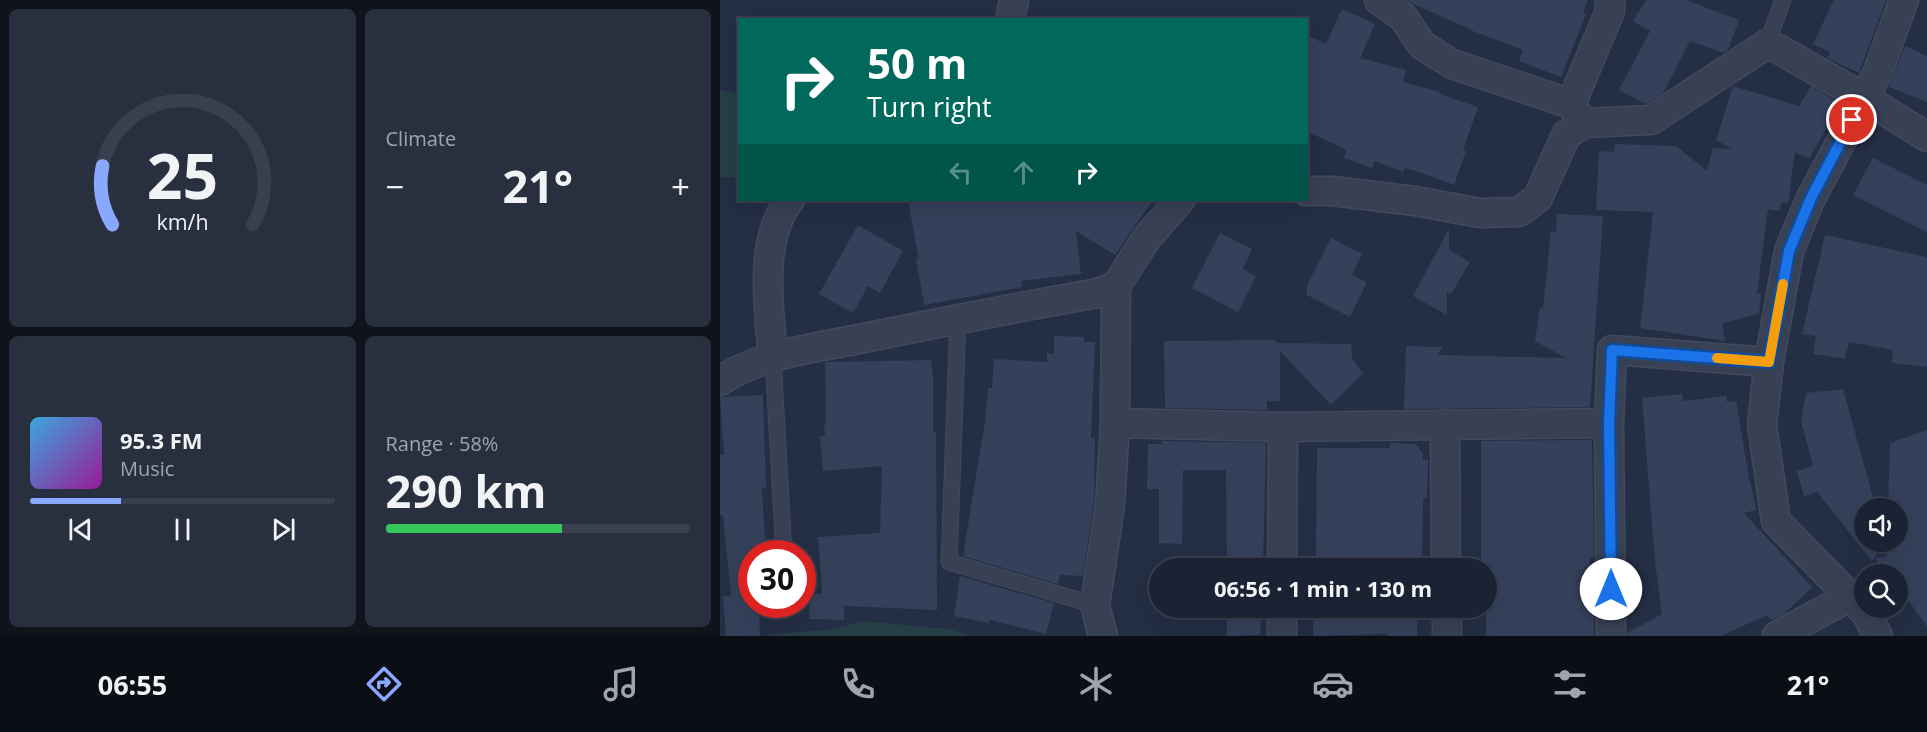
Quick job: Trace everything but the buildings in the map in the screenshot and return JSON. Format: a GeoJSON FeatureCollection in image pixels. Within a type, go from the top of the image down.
{"type":"FeatureCollection","features":[{"type":"Feature","properties":{"kind":"street"},"geometry":{"type":"LineString","coordinates":[[1010,18],[1014,0]]}},
{"type":"Feature","properties":{"kind":"street"},"geometry":{"type":"LineString","coordinates":[[1379,0],[1403,17],[1422,45],[1452,64],[1578,114],[1651,120],[1767,44],[1863,97],[1927,137]]}},
{"type":"Feature","properties":{"kind":"street"},"geometry":{"type":"LineString","coordinates":[[1308,191],[1332,191],[1415,201],[1480,213],[1519,212],[1538,198],[1566,135],[1578,114],[1610,11],[1610,0]]}},
{"type":"Feature","properties":{"kind":"street"},"geometry":{"type":"LineString","coordinates":[[1878,636],[1866,613],[1776,521],[1762,425],[1769,362],[1789,251],[1811,198],[1877,74],[1904,0]]}},
{"type":"Feature","properties":{"kind":"street"},"geometry":{"type":"LineString","coordinates":[[774,357],[767,267],[776,226],[789,201]]}},
{"type":"Feature","properties":{"kind":"street"},"geometry":{"type":"LineString","coordinates":[[1103,636],[1095,605],[1110,505],[1115,423],[1116,286],[1146,239],[1179,201]]}},
{"type":"Feature","properties":{"kind":"street"},"geometry":{"type":"LineString","coordinates":[[720,381],[736,370],[774,357],[1098,292],[1116,286]]}},
{"type":"Feature","properties":{"kind":"street"},"geometry":{"type":"LineString","coordinates":[[1611,636],[1609,423],[1612,350],[1769,362]]}},
{"type":"Feature","properties":{"kind":"street"},"geometry":{"type":"LineString","coordinates":[[1115,423],[1283,427],[1609,423]]}},
{"type":"Feature","properties":{"kind":"street"},"geometry":{"type":"LineString","coordinates":[[1445,424],[1446,558]]}},
{"type":"Feature","properties":{"kind":"street"},"geometry":{"type":"LineString","coordinates":[[1282,558],[1283,427]]}},
{"type":"Feature","properties":{"kind":"street"},"geometry":{"type":"LineString","coordinates":[[1778,636],[1849,597]]}},
{"type":"Feature","properties":{"kind":"street"},"geometry":{"type":"LineString","coordinates":[[1281,636],[1282,618]]}},
{"type":"Feature","properties":{"kind":"street"},"geometry":{"type":"LineString","coordinates":[[1447,618],[1447,636]]}},
{"type":"Feature","properties":{"kind":"lane"},"geometry":{"type":"LineString","coordinates":[[1767,44],[1783,0]]}},
{"type":"Feature","properties":{"kind":"lane"},"geometry":{"type":"LineString","coordinates":[[958,319],[949,562],[1095,605]]}},
{"type":"Feature","properties":{"kind":"lane"},"geometry":{"type":"LineString","coordinates":[[774,357],[783,540]]}},
{"type":"Feature","properties":{"kind":"shaded area"},"geometry":{"type":"Polygon","coordinates":[[[720,90],[738,94],[738,193],[736,192],[735,178],[720,177],[720,90]]]}},
{"type":"Feature","properties":{"kind":"shaded area"},"geometry":{"type":"Polygon","coordinates":[[[862,621],[949,629],[971,636],[768,636],[828,630],[862,621]]]}},
{"type":"Feature","properties":{"kind":"slow traffic"},"geometry":{"type":"LineString","coordinates":[[1717,358],[1769,362],[1783,284]]}},
{"type":"Feature","properties":{"kind":"route"},"geometry":{"type":"LineString","coordinates":[[1611,589],[1609,423],[1612,350],[1769,362],[1789,251],[1811,198],[1852,120]]}}]}
